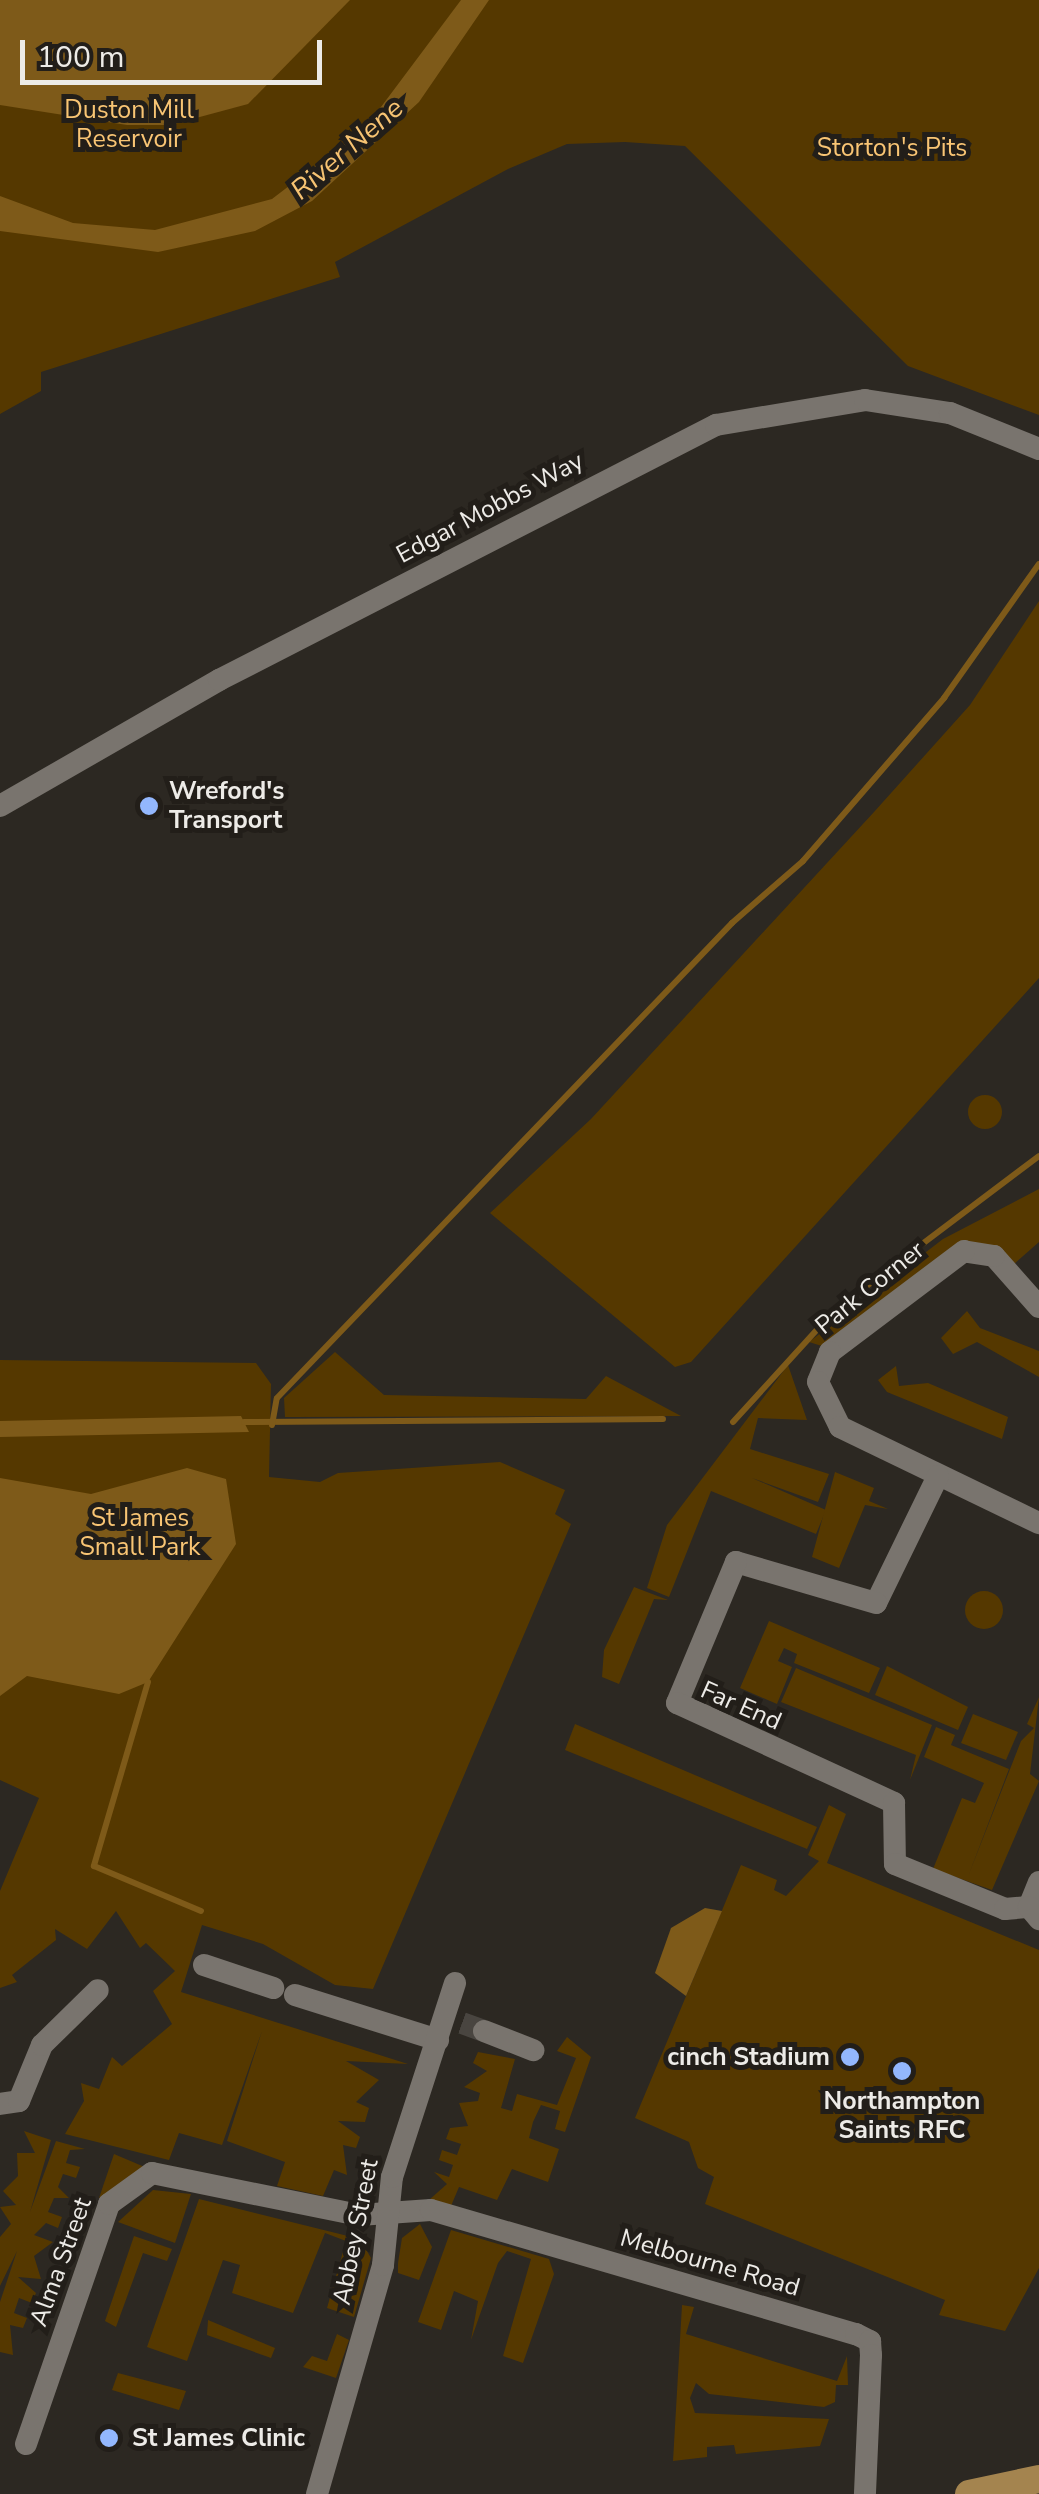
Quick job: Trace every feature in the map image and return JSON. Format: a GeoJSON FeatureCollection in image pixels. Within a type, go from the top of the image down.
{"type":"FeatureCollection","features":[{"type":"Feature","properties":{"kind":"main road"},"geometry":{"type":"LineString","coordinates":[[969,2494],[1039,2479]]}},
{"type":"Feature","properties":{"kind":"street","name":"Edgar Mobbs Way"},"geometry":{"type":"LineString","coordinates":[[0,806],[219,680],[716,424],[784,406],[865,400],[969,419],[1039,450]]}},
{"type":"Feature","properties":{"kind":"street","name":"Park Corner"},"geometry":{"type":"LineString","coordinates":[[1039,1306],[994,1256],[964,1251],[830,1352],[818,1382],[840,1427],[1039,1523]]}},
{"type":"Feature","properties":{"kind":"street","name":"Far End"},"geometry":{"type":"LineString","coordinates":[[938,1476],[876,1603],[736,1562],[676,1704],[894,1803],[896,1864],[1005,1909],[1034,1913]]}},
{"type":"Feature","properties":{"kind":"street"},"geometry":{"type":"LineString","coordinates":[[1034,1913],[1039,1882]]}},
{"type":"Feature","properties":{"kind":"street"},"geometry":{"type":"LineString","coordinates":[[204,1965],[438,2040]]}},
{"type":"Feature","properties":{"kind":"street","name":"Abbey Street"},"geometry":{"type":"LineString","coordinates":[[317,2494],[384,2265],[385,2216],[438,2040],[464,2023],[455,1983]]}},
{"type":"Feature","properties":{"kind":"street"},"geometry":{"type":"LineString","coordinates":[[0,2104],[19,2101],[42,2045],[98,1990]]}},
{"type":"Feature","properties":{"kind":"street"},"geometry":{"type":"LineString","coordinates":[[464,2023],[533,2050]]}},
{"type":"Feature","properties":{"kind":"street","name":"Alma Street"},"geometry":{"type":"LineString","coordinates":[[26,2444],[109,2204],[124,2186],[152,2173],[385,2216]]}},
{"type":"Feature","properties":{"kind":"street","name":"Melbourne Road"},"geometry":{"type":"LineString","coordinates":[[385,2216],[432,2210],[870,2341],[865,2494]]}},
{"type":"Feature","properties":{"kind":"green space","name":"Storton's Pits"},"geometry":{"type":"Polygon","coordinates":[[[0,0],[1039,0],[1039,415],[908,366],[685,146],[625,142],[567,144],[508,169],[335,262],[340,277],[41,372],[41,391],[0,414],[0,0]]]}},
{"type":"Feature","properties":{"kind":"green space"},"geometry":{"type":"Polygon","coordinates":[[[1039,601],[1039,978],[691,1362],[675,1367],[490,1213],[591,1119],[970,705],[1039,601]]]}},
{"type":"Feature","properties":{"kind":"green space"},"geometry":{"type":"Polygon","coordinates":[[[985,1095],[997,1100],[1002,1112],[997,1124],[985,1129],[973,1124],[968,1112],[973,1100],[985,1095]]]}},
{"type":"Feature","properties":{"kind":"green space"},"geometry":{"type":"Polygon","coordinates":[[[1039,1189],[1039,1242],[1013,1265],[992,1247],[825,1347],[809,1342],[943,1239],[1039,1189]]]}},
{"type":"Feature","properties":{"kind":"green space"},"geometry":{"type":"Polygon","coordinates":[[[967,1311],[980,1328],[1039,1351],[1039,1377],[977,1342],[953,1354],[941,1338],[967,1311]]]}},
{"type":"Feature","properties":{"kind":"green space"},"geometry":{"type":"Polygon","coordinates":[[[335,1352],[384,1395],[586,1399],[606,1376],[681,1416],[285,1417],[284,1398],[335,1352]]]}},
{"type":"Feature","properties":{"kind":"green space","name":"St James Small Park"},"geometry":{"type":"Polygon","coordinates":[[[0,1360],[256,1363],[271,1384],[269,1477],[320,1482],[338,1473],[500,1462],[565,1490],[555,1514],[571,1524],[373,1989],[335,1985],[263,1944],[202,1925],[181,1992],[408,2064],[346,2061],[379,2080],[356,2102],[369,2108],[365,2122],[338,2121],[360,2137],[356,2148],[343,2145],[347,2175],[334,2170],[323,2196],[277,2186],[285,2162],[227,2141],[262,2031],[222,2145],[179,2133],[169,2160],[65,2134],[84,2101],[81,2083],[99,2089],[112,2057],[122,2066],[172,2024],[153,1991],[175,1971],[146,1943],[140,1948],[116,1911],[87,1949],[55,1929],[56,1940],[12,1975],[17,1982],[0,1988],[0,1891],[39,1798],[0,1780],[0,1360]]]}},
{"type":"Feature","properties":{"kind":"green space"},"geometry":{"type":"Polygon","coordinates":[[[788,1365],[807,1420],[758,1418],[750,1449],[829,1474],[818,1502],[752,1478],[826,1510],[816,1534],[711,1491],[669,1597],[647,1588],[667,1525],[788,1365]]]}},
{"type":"Feature","properties":{"kind":"green space"},"geometry":{"type":"Polygon","coordinates":[[[896,1366],[899,1386],[928,1383],[1008,1417],[1002,1439],[887,1392],[878,1380],[896,1366]]]}},
{"type":"Feature","properties":{"kind":"green space"},"geometry":{"type":"Polygon","coordinates":[[[835,1472],[874,1488],[869,1501],[888,1509],[865,1505],[839,1568],[812,1557],[835,1472]]]}},
{"type":"Feature","properties":{"kind":"green space"},"geometry":{"type":"Polygon","coordinates":[[[634,1587],[668,1600],[654,1599],[619,1684],[602,1677],[604,1650],[634,1587]]]}},
{"type":"Feature","properties":{"kind":"green space"},"geometry":{"type":"Polygon","coordinates":[[[984,1591],[997,1597],[1003,1610],[997,1623],[984,1629],[971,1623],[965,1610],[971,1597],[984,1591]]]}},
{"type":"Feature","properties":{"kind":"green space"},"geometry":{"type":"Polygon","coordinates":[[[769,1621],[880,1668],[869,1693],[794,1663],[797,1654],[784,1648],[778,1661],[792,1667],[777,1704],[740,1688],[769,1621]]]}},
{"type":"Feature","properties":{"kind":"green space"},"geometry":{"type":"Polygon","coordinates":[[[887,1666],[968,1707],[958,1730],[875,1695],[887,1666]]]}},
{"type":"Feature","properties":{"kind":"green space"},"geometry":{"type":"Polygon","coordinates":[[[796,1668],[932,1725],[910,1780],[916,1755],[781,1702],[796,1668]]]}},
{"type":"Feature","properties":{"kind":"green space"},"geometry":{"type":"Polygon","coordinates":[[[1039,1697],[1030,1774],[1039,1781],[992,1890],[933,1869],[962,1798],[975,1803],[984,1783],[924,1757],[936,1727],[955,1735],[951,1745],[1009,1769],[969,1874],[1021,1741],[1034,1728],[1027,1724],[1039,1697]]]}},
{"type":"Feature","properties":{"kind":"green space"},"geometry":{"type":"Polygon","coordinates":[[[973,1714],[1018,1732],[1006,1760],[961,1743],[973,1714]]]}},
{"type":"Feature","properties":{"kind":"green space"},"geometry":{"type":"Polygon","coordinates":[[[575,1724],[817,1827],[807,1849],[565,1750],[575,1724]]]}},
{"type":"Feature","properties":{"kind":"green space","name":"cinch Stadium"},"geometry":{"type":"Polygon","coordinates":[[[829,1805],[846,1814],[827,1863],[1039,1950],[1039,2268],[1005,2331],[939,2315],[945,2300],[705,2204],[714,2177],[698,2168],[689,2142],[635,2118],[741,1865],[777,1880],[774,1890],[786,1896],[819,1861],[808,1855],[829,1805]]]}},
{"type":"Feature","properties":{"kind":"green space"},"geometry":{"type":"Polygon","coordinates":[[[567,2037],[591,2057],[565,2132],[555,2129],[560,2111],[541,2105],[533,2122],[529,2138],[559,2149],[548,2182],[512,2169],[497,2200],[459,2187],[451,2206],[429,2200],[447,2184],[434,2172],[449,2177],[453,2165],[439,2160],[442,2150],[457,2155],[461,2144],[446,2139],[450,2128],[468,2126],[459,2103],[478,2101],[480,2093],[464,2087],[487,2071],[473,2063],[478,2052],[515,2059],[501,2108],[512,2111],[517,2094],[557,2105],[576,2058],[557,2051],[567,2037]]]}},
{"type":"Feature","properties":{"kind":"green space"},"geometry":{"type":"Polygon","coordinates":[[[24,2131],[51,2140],[30,2212],[56,2141],[85,2149],[70,2150],[66,2163],[80,2167],[76,2178],[63,2174],[58,2187],[69,2198],[54,2198],[48,2212],[62,2217],[58,2228],[46,2223],[34,2235],[53,2242],[34,2256],[41,2279],[18,2277],[36,2293],[32,2303],[19,2298],[14,2313],[27,2318],[23,2328],[10,2325],[13,2355],[0,2352],[0,2302],[17,2251],[0,2286],[0,2237],[11,2224],[0,2207],[16,2205],[3,2191],[18,2176],[17,2153],[35,2153],[24,2131]]]}},
{"type":"Feature","properties":{"kind":"green space"},"geometry":{"type":"Polygon","coordinates":[[[114,2154],[147,2168],[99,2198],[114,2154]]]}},
{"type":"Feature","properties":{"kind":"green space"},"geometry":{"type":"Polygon","coordinates":[[[153,2190],[191,2194],[175,2243],[118,2222],[153,2190]]]}},
{"type":"Feature","properties":{"kind":"green space"},"geometry":{"type":"Polygon","coordinates":[[[199,2199],[360,2239],[371,2258],[354,2317],[327,2308],[346,2241],[325,2233],[293,2313],[232,2293],[240,2265],[223,2260],[187,2361],[147,2347],[199,2199]]]}},
{"type":"Feature","properties":{"kind":"green space"},"geometry":{"type":"Polygon","coordinates":[[[420,2224],[432,2247],[419,2280],[398,2273],[398,2263],[402,2238],[420,2224]]]}},
{"type":"Feature","properties":{"kind":"green space"},"geometry":{"type":"Polygon","coordinates":[[[451,2230],[549,2259],[554,2274],[523,2363],[503,2356],[531,2259],[507,2251],[498,2263],[471,2340],[478,2301],[454,2291],[441,2330],[418,2322],[451,2230]]]}},
{"type":"Feature","properties":{"kind":"green space"},"geometry":{"type":"Polygon","coordinates":[[[134,2236],[172,2249],[167,2261],[143,2253],[116,2327],[105,2321],[134,2236]]]}},
{"type":"Feature","properties":{"kind":"green space"},"geometry":{"type":"Polygon","coordinates":[[[682,2305],[694,2307],[686,2334],[837,2381],[847,2356],[848,2385],[836,2385],[835,2402],[824,2407],[709,2394],[696,2383],[690,2398],[695,2413],[829,2419],[820,2446],[736,2454],[734,2445],[707,2447],[707,2457],[673,2461],[682,2305]]]}},
{"type":"Feature","properties":{"kind":"green space"},"geometry":{"type":"Polygon","coordinates":[[[208,2320],[275,2348],[271,2358],[207,2335],[208,2320]]]}},
{"type":"Feature","properties":{"kind":"green space"},"geometry":{"type":"Polygon","coordinates":[[[337,2334],[349,2340],[336,2378],[303,2367],[312,2356],[327,2361],[337,2334]]]}},
{"type":"Feature","properties":{"kind":"green space"},"geometry":{"type":"Polygon","coordinates":[[[118,2373],[186,2391],[179,2410],[112,2390],[118,2373]]]}},
{"type":"Feature","properties":{"kind":"water","name":"Duston Mill Reservoir"},"geometry":{"type":"Polygon","coordinates":[[[0,0],[350,0],[248,104],[170,125],[127,125],[0,105],[0,0]]]}},
{"type":"Feature","properties":{"kind":"water","name":"River Nene"},"geometry":{"type":"Polygon","coordinates":[[[461,0],[489,0],[419,102],[312,201],[255,231],[158,252],[0,231],[0,196],[73,223],[155,230],[272,199],[366,127],[461,0]]]}},
{"type":"Feature","properties":{"kind":"water"},"geometry":{"type":"Polygon","coordinates":[[[241,1416],[249,1432],[0,1437],[0,1421],[241,1416]]]}},
{"type":"Feature","properties":{"kind":"water"},"geometry":{"type":"Polygon","coordinates":[[[187,1468],[226,1479],[236,1544],[148,1682],[119,1694],[27,1676],[0,1696],[0,1478],[91,1494],[187,1468]]]}},
{"type":"Feature","properties":{"kind":"water"},"geometry":{"type":"Polygon","coordinates":[[[705,1908],[722,1911],[686,1996],[655,1973],[671,1928],[705,1908]]]}},
{"type":"Feature","properties":{"kind":"waterway"},"geometry":{"type":"LineString","coordinates":[[272,1425],[277,1398],[732,923],[803,861],[944,698],[1039,564]]}},
{"type":"Feature","properties":{"kind":"waterway"},"geometry":{"type":"LineString","coordinates":[[733,1422],[836,1309],[1039,1156]]}},
{"type":"Feature","properties":{"kind":"waterway"},"geometry":{"type":"LineString","coordinates":[[244,1422],[663,1419]]}},
{"type":"Feature","properties":{"kind":"waterway"},"geometry":{"type":"LineString","coordinates":[[148,1682],[94,1866],[201,1911]]}},
{"type":"Feature","properties":{"kind":"tunnel"},"geometry":{"type":"LineString","coordinates":[[462,2023],[484,2031]]}},
{"type":"Feature","properties":{"kind":"place","name":"Wreford's Transport"},"geometry":{"type":"Point","coordinates":[149,806]}},
{"type":"Feature","properties":{"kind":"place","name":"cinch Stadium"},"geometry":{"type":"Point","coordinates":[850,2057]}},
{"type":"Feature","properties":{"kind":"place","name":"Northampton Saints RFC"},"geometry":{"type":"Point","coordinates":[902,2071]}},
{"type":"Feature","properties":{"kind":"place","name":"St James Clinic"},"geometry":{"type":"Point","coordinates":[109,2438]}}]}
